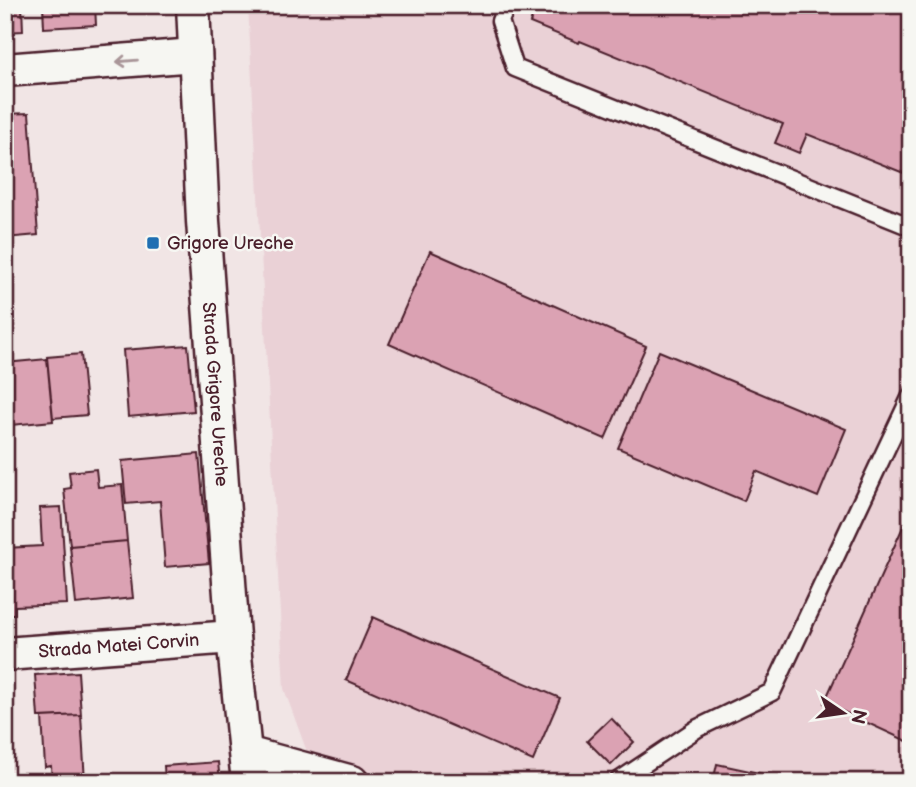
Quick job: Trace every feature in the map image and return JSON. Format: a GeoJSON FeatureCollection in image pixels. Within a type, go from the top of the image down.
{"type":"FeatureCollection","features":[{"type":"Feature","properties":{"kind":"street","name":"Strada Grigore Ureche"},"geometry":{"type":"LineString","coordinates":[[193,5],[203,221],[233,637],[247,767]]}},
{"type":"Feature","properties":{"kind":"street"},"geometry":{"type":"LineString","coordinates":[[5,71],[195,55]]}},
{"type":"Feature","properties":{"kind":"street","name":"Strada Matei Corvin"},"geometry":{"type":"LineString","coordinates":[[5,654],[233,637]]}},
{"type":"Feature","properties":{"kind":"street"},"geometry":{"type":"LineString","coordinates":[[247,767],[352,782]]}},
{"type":"Feature","properties":{"kind":"lane"},"geometry":{"type":"LineString","coordinates":[[507,5],[500,21],[515,68],[911,227]]}},
{"type":"Feature","properties":{"kind":"lane"},"geometry":{"type":"LineString","coordinates":[[617,782],[698,728],[772,692],[911,396]]}},
{"type":"Feature","properties":{"kind":"shaded area"},"geometry":{"type":"Polygon","coordinates":[[[248,5],[911,5],[911,782],[318,782],[284,689],[248,5]]]}},
{"type":"Feature","properties":{"kind":"building"},"geometry":{"type":"Polygon","coordinates":[[[5,5],[22,5],[23,31],[5,32],[5,5]]]}},
{"type":"Feature","properties":{"kind":"building"},"geometry":{"type":"Polygon","coordinates":[[[43,5],[95,5],[96,25],[44,28],[43,5]]]}},
{"type":"Feature","properties":{"kind":"building"},"geometry":{"type":"Polygon","coordinates":[[[537,5],[911,5],[911,176],[807,134],[799,153],[775,143],[783,124],[530,23],[537,5]]]}},
{"type":"Feature","properties":{"kind":"building"},"geometry":{"type":"Polygon","coordinates":[[[29,113],[38,235],[5,238],[5,114],[29,113]]]}},
{"type":"Feature","properties":{"kind":"building"},"geometry":{"type":"Polygon","coordinates":[[[430,251],[646,346],[605,439],[389,344],[430,251]]]}},
{"type":"Feature","properties":{"kind":"building"},"geometry":{"type":"Polygon","coordinates":[[[188,345],[194,411],[128,417],[123,350],[188,345]]]}},
{"type":"Feature","properties":{"kind":"building"},"geometry":{"type":"Polygon","coordinates":[[[659,351],[846,429],[818,497],[756,471],[744,501],[618,448],[659,351]]]}},
{"type":"Feature","properties":{"kind":"building"},"geometry":{"type":"Polygon","coordinates":[[[81,354],[87,415],[53,418],[47,357],[81,354]]]}},
{"type":"Feature","properties":{"kind":"building"},"geometry":{"type":"Polygon","coordinates":[[[47,359],[53,421],[11,425],[5,363],[47,359]]]}},
{"type":"Feature","properties":{"kind":"building"},"geometry":{"type":"Polygon","coordinates":[[[5,365],[11,425],[5,426],[5,365]]]}},
{"type":"Feature","properties":{"kind":"building"},"geometry":{"type":"Polygon","coordinates":[[[199,454],[209,563],[165,567],[160,501],[126,504],[122,461],[199,454]]]}},
{"type":"Feature","properties":{"kind":"building"},"geometry":{"type":"Polygon","coordinates":[[[96,469],[98,487],[122,485],[127,541],[70,546],[64,489],[71,488],[69,472],[96,469]]]}},
{"type":"Feature","properties":{"kind":"building"},"geometry":{"type":"Polygon","coordinates":[[[61,507],[67,604],[15,606],[15,614],[5,614],[5,548],[42,546],[40,508],[61,507]]]}},
{"type":"Feature","properties":{"kind":"building"},"geometry":{"type":"Polygon","coordinates":[[[911,509],[911,743],[824,703],[911,509]]]}},
{"type":"Feature","properties":{"kind":"building"},"geometry":{"type":"Polygon","coordinates":[[[127,541],[133,598],[76,604],[70,546],[127,541]]]}},
{"type":"Feature","properties":{"kind":"building"},"geometry":{"type":"Polygon","coordinates":[[[373,617],[560,698],[533,761],[346,680],[373,617]]]}},
{"type":"Feature","properties":{"kind":"building"},"geometry":{"type":"Polygon","coordinates":[[[78,672],[81,715],[38,717],[35,675],[78,672]]]}},
{"type":"Feature","properties":{"kind":"building"},"geometry":{"type":"Polygon","coordinates":[[[81,715],[85,782],[52,782],[51,766],[45,767],[42,717],[81,715]]]}},
{"type":"Feature","properties":{"kind":"building"},"geometry":{"type":"Polygon","coordinates":[[[611,718],[634,742],[611,765],[587,741],[611,718]]]}},
{"type":"Feature","properties":{"kind":"building"},"geometry":{"type":"Polygon","coordinates":[[[218,762],[220,782],[165,782],[164,766],[218,762]]]}},
{"type":"Feature","properties":{"kind":"building"},"geometry":{"type":"Polygon","coordinates":[[[717,764],[801,782],[713,782],[717,764]]]}},
{"type":"Feature","properties":{"kind":"place","name":"Grigore Ureche"},"geometry":{"type":"Point","coordinates":[153,243]}}]}
